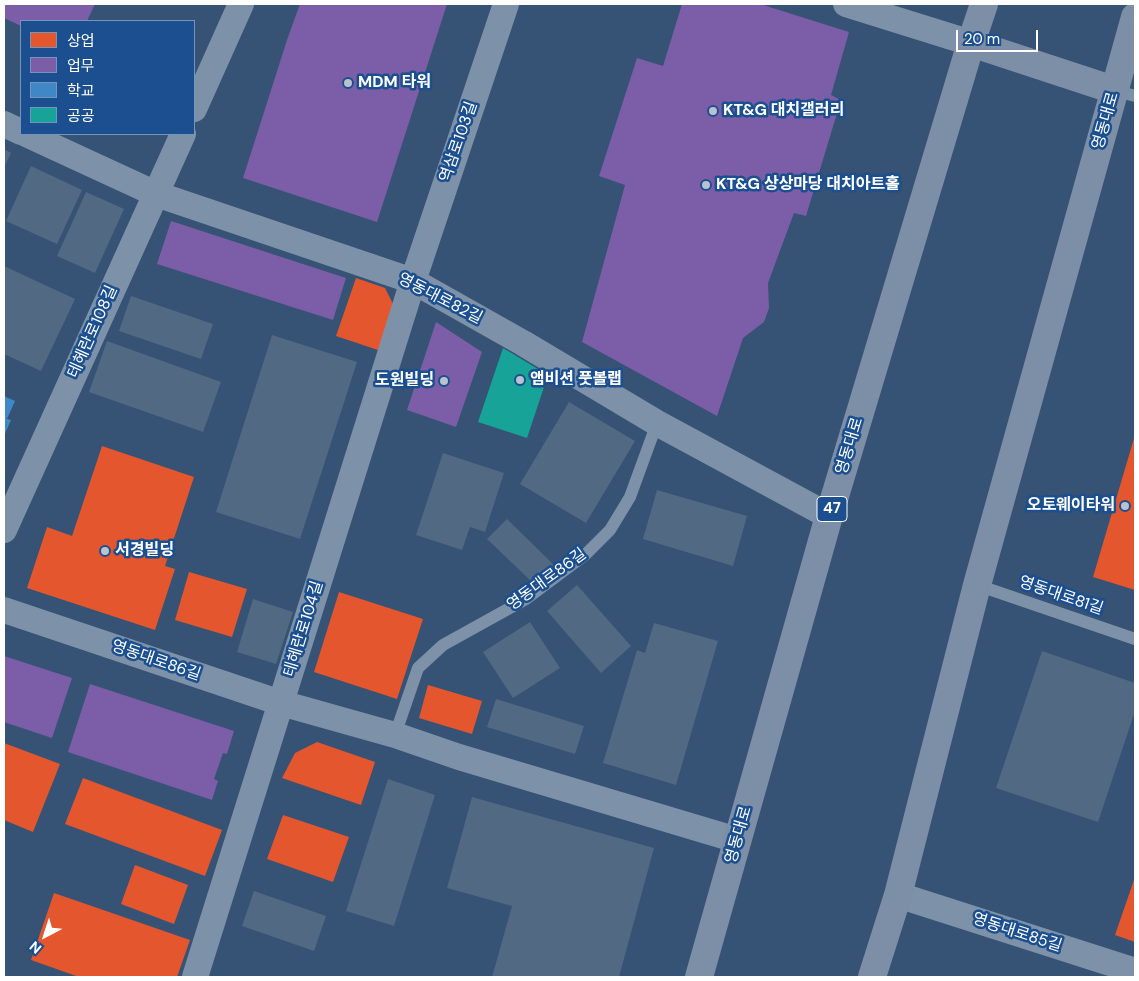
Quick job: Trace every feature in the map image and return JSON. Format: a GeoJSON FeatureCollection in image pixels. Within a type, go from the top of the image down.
{"type":"FeatureCollection","features":[{"type":"Feature","properties":{"kind":"main road","name":"영동대로"},"geometry":{"type":"LineString","coordinates":[[699,977],[830,516],[984,4]]}},
{"type":"Feature","properties":{"kind":"main road","name":"영동대로"},"geometry":{"type":"LineString","coordinates":[[872,977],[898,895],[977,585],[1125,93],[1135,17]]}},
{"type":"Feature","properties":{"kind":"main road"},"geometry":{"type":"LineString","coordinates":[[971,43],[1125,93]]}},
{"type":"Feature","properties":{"kind":"street"},"geometry":{"type":"LineString","coordinates":[[195,108],[241,4]]}},
{"type":"Feature","properties":{"kind":"street","name":"역삼로103길"},"geometry":{"type":"LineString","coordinates":[[413,281],[506,4]]}},
{"type":"Feature","properties":{"kind":"street"},"geometry":{"type":"LineString","coordinates":[[846,4],[971,43]]}},
{"type":"Feature","properties":{"kind":"street"},"geometry":{"type":"LineString","coordinates":[[4,124],[20,132]]}},
{"type":"Feature","properties":{"kind":"street","name":"영동대로82길"},"geometry":{"type":"LineString","coordinates":[[28,135],[156,194],[413,281],[523,343],[657,423],[830,516]]}},
{"type":"Feature","properties":{"kind":"street","name":"테헤란로108길"},"geometry":{"type":"LineString","coordinates":[[4,530],[183,135]]}},
{"type":"Feature","properties":{"kind":"street","name":"테헤란로104길"},"geometry":{"type":"LineString","coordinates":[[195,977],[413,281]]}},
{"type":"Feature","properties":{"kind":"street","name":"영동대로86길"},"geometry":{"type":"LineString","coordinates":[[4,610],[281,703],[395,735],[459,757],[737,840]]}},
{"type":"Feature","properties":{"kind":"street","name":"영동대로85길"},"geometry":{"type":"LineString","coordinates":[[898,895],[1135,971]]}},
{"type":"Feature","properties":{"kind":"lane","name":"영동대로86길"},"geometry":{"type":"LineString","coordinates":[[395,735],[418,668],[443,645],[526,599],[585,555],[610,530],[630,497],[657,423]]}},
{"type":"Feature","properties":{"kind":"lane","name":"영동대로81길"},"geometry":{"type":"LineString","coordinates":[[977,585],[1135,639]]}},
{"type":"Feature","properties":{"kind":"building: 상업"},"geometry":{"type":"Polygon","coordinates":[[[356,278],[385,288],[395,308],[381,351],[336,336],[356,278]]]}},
{"type":"Feature","properties":{"kind":"building: 상업","name":"오토웨이타워"},"geometry":{"type":"Polygon","coordinates":[[[1135,435],[1135,590],[1093,577],[1135,435]]]}},
{"type":"Feature","properties":{"kind":"building: 상업","name":"서경빌딩"},"geometry":{"type":"Polygon","coordinates":[[[102,446],[194,477],[165,566],[175,569],[155,630],[27,588],[47,527],[72,536],[102,446]]]}},
{"type":"Feature","properties":{"kind":"building: 상업"},"geometry":{"type":"Polygon","coordinates":[[[189,572],[247,589],[232,637],[175,620],[189,572]]]}},
{"type":"Feature","properties":{"kind":"building: 상업"},"geometry":{"type":"Polygon","coordinates":[[[339,592],[423,619],[397,699],[314,672],[339,592]]]}},
{"type":"Feature","properties":{"kind":"building: 상업"},"geometry":{"type":"Polygon","coordinates":[[[428,685],[482,701],[472,734],[419,718],[428,685]]]}},
{"type":"Feature","properties":{"kind":"building: 상업"},"geometry":{"type":"Polygon","coordinates":[[[317,742],[375,762],[361,805],[282,778],[295,753],[317,742]]]}},
{"type":"Feature","properties":{"kind":"building: 상업"},"geometry":{"type":"Polygon","coordinates":[[[4,743],[60,764],[33,832],[4,820],[4,743]]]}},
{"type":"Feature","properties":{"kind":"building: 상업"},"geometry":{"type":"Polygon","coordinates":[[[83,778],[222,830],[205,876],[65,824],[83,778]]]}},
{"type":"Feature","properties":{"kind":"building: 상업"},"geometry":{"type":"Polygon","coordinates":[[[283,815],[349,837],[333,882],[267,859],[283,815]]]}},
{"type":"Feature","properties":{"kind":"building: 상업"},"geometry":{"type":"Polygon","coordinates":[[[135,865],[188,885],[174,924],[121,904],[135,865]]]}},
{"type":"Feature","properties":{"kind":"building: 상업"},"geometry":{"type":"Polygon","coordinates":[[[1135,877],[1135,942],[1115,935],[1135,877]]]}},
{"type":"Feature","properties":{"kind":"building: 상업"},"geometry":{"type":"Polygon","coordinates":[[[54,893],[190,940],[177,977],[79,977],[31,960],[54,893]]]}},
{"type":"Feature","properties":{"kind":"building: 업무"},"geometry":{"type":"Polygon","coordinates":[[[4,4],[95,4],[87,20],[20,20],[20,26],[4,18],[4,4]]]}},
{"type":"Feature","properties":{"kind":"building: 업무","name":"MDM 타워"},"geometry":{"type":"Polygon","coordinates":[[[300,4],[447,4],[377,222],[243,178],[300,4]]]}},
{"type":"Feature","properties":{"kind":"building: 업무"},"geometry":{"type":"Polygon","coordinates":[[[682,4],[760,4],[849,32],[831,95],[841,100],[806,216],[794,213],[768,283],[769,308],[764,322],[743,338],[717,416],[582,342],[625,185],[599,176],[637,58],[663,66],[682,4]]]}},
{"type":"Feature","properties":{"kind":"building: 업무"},"geometry":{"type":"Polygon","coordinates":[[[171,221],[346,278],[333,320],[157,264],[171,221]]]}},
{"type":"Feature","properties":{"kind":"building: 업무","name":"도원빌딩"},"geometry":{"type":"Polygon","coordinates":[[[436,322],[482,352],[456,427],[407,410],[436,322]]]}},
{"type":"Feature","properties":{"kind":"building: 업무"},"geometry":{"type":"Polygon","coordinates":[[[4,656],[72,678],[52,738],[4,722],[4,656]]]}},
{"type":"Feature","properties":{"kind":"building: 업무"},"geometry":{"type":"Polygon","coordinates":[[[90,684],[234,731],[227,754],[223,753],[214,779],[218,781],[212,800],[68,752],[90,684]]]}},
{"type":"Feature","properties":{"kind":"building: 학교"},"geometry":{"type":"Polygon","coordinates":[[[4,396],[15,401],[7,419],[11,420],[4,436],[4,396]]]}},
{"type":"Feature","properties":{"kind":"building: 공공"},"geometry":{"type":"Polygon","coordinates":[[[503,348],[548,375],[527,438],[478,422],[503,348]]]}},
{"type":"Feature","properties":{"kind":"building: 기타"},"geometry":{"type":"Polygon","coordinates":[[[4,149],[11,153],[4,167],[4,149]]]}},
{"type":"Feature","properties":{"kind":"building: 기타"},"geometry":{"type":"Polygon","coordinates":[[[31,166],[82,190],[57,244],[6,221],[31,166]]]}},
{"type":"Feature","properties":{"kind":"building: 기타"},"geometry":{"type":"Polygon","coordinates":[[[86,192],[124,209],[95,273],[57,256],[86,192]]]}},
{"type":"Feature","properties":{"kind":"building: 기타"},"geometry":{"type":"Polygon","coordinates":[[[4,266],[75,299],[41,371],[4,354],[4,266]]]}},
{"type":"Feature","properties":{"kind":"building: 기타"},"geometry":{"type":"Polygon","coordinates":[[[131,296],[213,324],[201,359],[119,331],[131,296]]]}},
{"type":"Feature","properties":{"kind":"building: 기타"},"geometry":{"type":"Polygon","coordinates":[[[272,335],[357,362],[300,539],[216,512],[272,335]]]}},
{"type":"Feature","properties":{"kind":"building: 기타"},"geometry":{"type":"Polygon","coordinates":[[[107,341],[221,382],[203,432],[89,392],[107,341]]]}},
{"type":"Feature","properties":{"kind":"building: 기타"},"geometry":{"type":"Polygon","coordinates":[[[569,402],[635,441],[586,523],[520,484],[569,402]]]}},
{"type":"Feature","properties":{"kind":"building: 기타"},"geometry":{"type":"Polygon","coordinates":[[[443,453],[504,473],[485,532],[470,527],[462,550],[416,535],[443,453]]]}},
{"type":"Feature","properties":{"kind":"building: 기타"},"geometry":{"type":"Polygon","coordinates":[[[657,490],[747,516],[733,566],[643,539],[657,490]]]}},
{"type":"Feature","properties":{"kind":"building: 기타"},"geometry":{"type":"Polygon","coordinates":[[[507,519],[555,566],[532,582],[487,539],[507,519]]]}},
{"type":"Feature","properties":{"kind":"building: 기타"},"geometry":{"type":"Polygon","coordinates":[[[577,585],[631,646],[601,673],[547,611],[577,585]]]}},
{"type":"Feature","properties":{"kind":"building: 기타"},"geometry":{"type":"Polygon","coordinates":[[[253,599],[293,612],[276,664],[237,652],[253,599]]]}},
{"type":"Feature","properties":{"kind":"building: 기타"},"geometry":{"type":"Polygon","coordinates":[[[530,622],[560,668],[513,698],[483,652],[530,622]]]}},
{"type":"Feature","properties":{"kind":"building: 기타"},"geometry":{"type":"Polygon","coordinates":[[[654,623],[718,641],[676,785],[603,763],[637,650],[645,653],[654,623]]]}},
{"type":"Feature","properties":{"kind":"building: 기타"},"geometry":{"type":"Polygon","coordinates":[[[1042,651],[1135,683],[1135,711],[1098,822],[996,788],[1042,651]]]}},
{"type":"Feature","properties":{"kind":"building: 기타"},"geometry":{"type":"Polygon","coordinates":[[[496,699],[584,726],[575,754],[487,727],[496,699]]]}},
{"type":"Feature","properties":{"kind":"building: 기타"},"geometry":{"type":"Polygon","coordinates":[[[388,779],[435,795],[394,926],[346,911],[388,779]]]}},
{"type":"Feature","properties":{"kind":"building: 기타"},"geometry":{"type":"Polygon","coordinates":[[[472,797],[654,848],[619,977],[492,977],[512,906],[447,888],[472,797]]]}},
{"type":"Feature","properties":{"kind":"building: 기타"},"geometry":{"type":"Polygon","coordinates":[[[254,891],[326,916],[314,951],[242,926],[254,891]]]}},
{"type":"Feature","properties":{"kind":"place","name":"MDM 타워"},"geometry":{"type":"Point","coordinates":[348,83]}},
{"type":"Feature","properties":{"kind":"place","name":"KT&G 대치갤러리"},"geometry":{"type":"Point","coordinates":[713,111]}},
{"type":"Feature","properties":{"kind":"place","name":"KT&G 상상마당 대치아트홀"},"geometry":{"type":"Point","coordinates":[706,185]}},
{"type":"Feature","properties":{"kind":"place","name":"앰비션 풋볼랩"},"geometry":{"type":"Point","coordinates":[520,380]}},
{"type":"Feature","properties":{"kind":"place","name":"도원빌딩"},"geometry":{"type":"Point","coordinates":[444,381]}},
{"type":"Feature","properties":{"kind":"place","name":"오토웨이타워"},"geometry":{"type":"Point","coordinates":[1125,506]}},
{"type":"Feature","properties":{"kind":"place","name":"서경빌딩"},"geometry":{"type":"Point","coordinates":[105,551]}}]}
